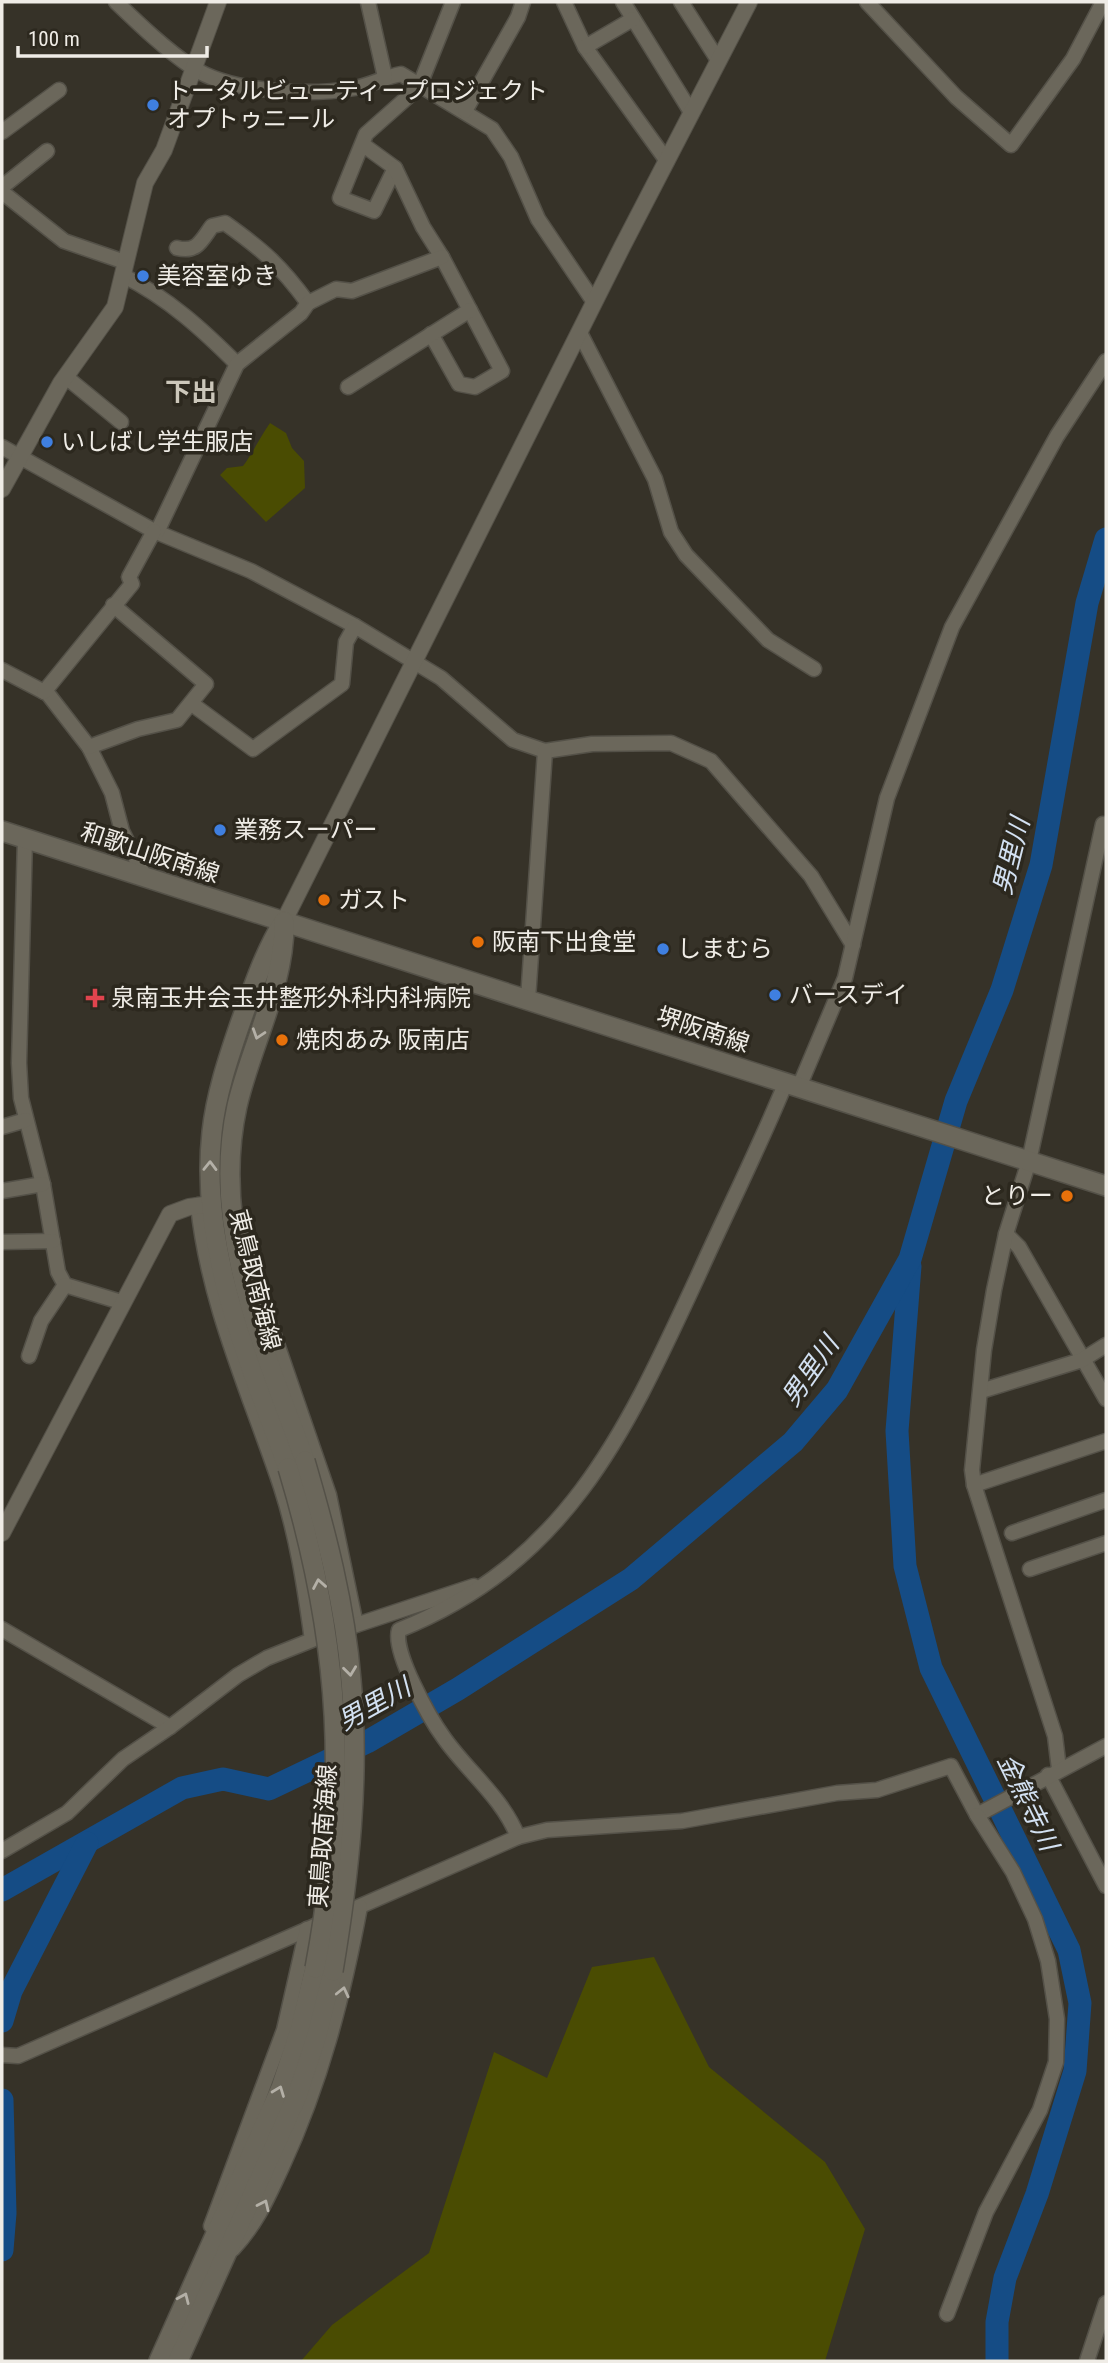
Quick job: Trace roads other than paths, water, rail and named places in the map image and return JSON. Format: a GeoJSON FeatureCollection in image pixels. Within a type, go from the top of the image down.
{"type":"FeatureCollection","features":[{"type":"Feature","properties":{"kind":"main road","name":"和歌山阪南線"},"geometry":{"type":"LineString","coordinates":[[2,831],[284,921]]}},
{"type":"Feature","properties":{"kind":"main road","name":"堺阪南線"},"geometry":{"type":"LineString","coordinates":[[284,921],[1106,1186]]}},
{"type":"Feature","properties":{"kind":"main road","name":"東鳥取南海線"},"geometry":{"type":"LineString","coordinates":[[178,2361],[223,2258],[271,2160],[297,2096],[317,2035],[336,1825],[337,1732],[318,1576],[297,1464],[238,1259],[231,1206],[231,1137],[236,1109],[244,1075],[284,953],[284,921]]}},
{"type":"Feature","properties":{"kind":"main road","name":"東鳥取南海線"},"geometry":{"type":"LineString","coordinates":[[284,921],[267,947],[225,1068],[212,1133],[204,1205],[233,1312],[297,1464]]}},
{"type":"Feature","properties":{"kind":"main road","name":"東鳥取南海線"},"geometry":{"type":"LineString","coordinates":[[159,2361],[197,2268],[254,2153],[324,1970]]}},
{"type":"Feature","properties":{"kind":"street"},"geometry":{"type":"LineString","coordinates":[[116,2],[195,69],[228,82],[267,90],[356,88],[401,74],[419,87],[465,111],[492,129],[511,157],[538,219],[594,302]]}},
{"type":"Feature","properties":{"kind":"street"},"geometry":{"type":"LineString","coordinates":[[2,489],[66,377],[115,307],[145,183],[164,150],[218,2]]}},
{"type":"Feature","properties":{"kind":"street"},"geometry":{"type":"LineString","coordinates":[[368,2],[385,77]]}},
{"type":"Feature","properties":{"kind":"street"},"geometry":{"type":"LineString","coordinates":[[395,168],[374,211],[340,198],[366,134],[419,87],[453,2]]}},
{"type":"Feature","properties":{"kind":"street"},"geometry":{"type":"LineString","coordinates":[[465,111],[518,17],[523,2]]}},
{"type":"Feature","properties":{"kind":"street"},"geometry":{"type":"LineString","coordinates":[[564,2],[585,47],[667,161]]}},
{"type":"Feature","properties":{"kind":"street"},"geometry":{"type":"LineString","coordinates":[[624,2],[691,112]]}},
{"type":"Feature","properties":{"kind":"street"},"geometry":{"type":"LineString","coordinates":[[681,2],[718,60]]}},
{"type":"Feature","properties":{"kind":"street"},"geometry":{"type":"LineString","coordinates":[[867,2],[956,97],[1012,145],[1073,59],[1103,2]]}},
{"type":"Feature","properties":{"kind":"street"},"geometry":{"type":"LineString","coordinates":[[284,921],[744,5]]}},
{"type":"Feature","properties":{"kind":"street"},"geometry":{"type":"LineString","coordinates":[[585,47],[633,19]]}},
{"type":"Feature","properties":{"kind":"street"},"geometry":{"type":"LineString","coordinates":[[2,132],[60,90]]}},
{"type":"Feature","properties":{"kind":"street"},"geometry":{"type":"LineString","coordinates":[[362,144],[395,168],[423,227],[442,257],[502,371],[475,387],[459,384],[431,334]]}},
{"type":"Feature","properties":{"kind":"street"},"geometry":{"type":"LineString","coordinates":[[47,151],[2,189],[64,241],[125,269],[202,328],[237,364]]}},
{"type":"Feature","properties":{"kind":"street"},"geometry":{"type":"LineString","coordinates":[[177,248],[189,251],[197,248],[212,226],[225,223],[265,251],[284,269],[308,303]]}},
{"type":"Feature","properties":{"kind":"street"},"geometry":{"type":"LineString","coordinates":[[44,692],[132,584],[129,577],[156,532],[237,364],[308,303],[336,289],[352,291],[442,257]]}},
{"type":"Feature","properties":{"kind":"street"},"geometry":{"type":"LineString","coordinates":[[348,387],[470,310]]}},
{"type":"Feature","properties":{"kind":"street"},"geometry":{"type":"LineString","coordinates":[[580,333],[655,479],[671,532],[686,555],[768,640],[814,669]]}},
{"type":"Feature","properties":{"kind":"street"},"geometry":{"type":"LineString","coordinates":[[518,1837],[510,1817],[442,1736],[403,1661],[396,1639],[399,1630],[458,1604],[523,1556],[550,1531],[575,1502],[614,1444],[645,1390],[799,1086],[845,978],[887,798],[951,627],[1057,436],[1106,361]]}},
{"type":"Feature","properties":{"kind":"street"},"geometry":{"type":"LineString","coordinates":[[66,377],[121,422]]}},
{"type":"Feature","properties":{"kind":"street"},"geometry":{"type":"LineString","coordinates":[[2,447],[156,532],[251,571],[355,626],[416,661],[513,740],[545,751],[592,744],[671,743],[712,761],[811,876],[853,945]]}},
{"type":"Feature","properties":{"kind":"street"},"geometry":{"type":"LineString","coordinates":[[89,747],[138,729],[177,720],[206,684],[113,606]]}},
{"type":"Feature","properties":{"kind":"street"},"geometry":{"type":"LineString","coordinates":[[192,704],[253,749],[342,684],[346,642],[355,626]]}},
{"type":"Feature","properties":{"kind":"street"},"geometry":{"type":"LineString","coordinates":[[2,670],[44,692],[89,747],[112,793],[122,831],[145,877]]}},
{"type":"Feature","properties":{"kind":"street"},"geometry":{"type":"LineString","coordinates":[[528,999],[545,751]]}},
{"type":"Feature","properties":{"kind":"street"},"geometry":{"type":"LineString","coordinates":[[1103,824],[1006,1234],[984,1350],[972,1470],[974,1485],[1055,1736],[1050,1774],[1106,1886]]}},
{"type":"Feature","properties":{"kind":"street"},"geometry":{"type":"LineString","coordinates":[[25,839],[19,1063],[21,1098],[43,1184],[58,1272],[65,1285],[121,1302]]}},
{"type":"Feature","properties":{"kind":"street"},"geometry":{"type":"LineString","coordinates":[[2,1127],[26,1120]]}},
{"type":"Feature","properties":{"kind":"street"},"geometry":{"type":"LineString","coordinates":[[232,1175],[246,1244],[262,1300],[329,1495],[356,1625]]}},
{"type":"Feature","properties":{"kind":"street"},"geometry":{"type":"LineString","coordinates":[[2,1191],[43,1184]]}},
{"type":"Feature","properties":{"kind":"street"},"geometry":{"type":"LineString","coordinates":[[2,1533],[121,1302],[170,1214],[204,1205],[211,1284],[285,1502],[298,1555],[312,1640]]}},
{"type":"Feature","properties":{"kind":"street"},"geometry":{"type":"LineString","coordinates":[[1006,1234],[1019,1247],[1106,1399]]}},
{"type":"Feature","properties":{"kind":"street"},"geometry":{"type":"LineString","coordinates":[[2,1242],[53,1241]]}},
{"type":"Feature","properties":{"kind":"street"},"geometry":{"type":"LineString","coordinates":[[29,1356],[41,1321],[65,1285]]}},
{"type":"Feature","properties":{"kind":"street"},"geometry":{"type":"LineString","coordinates":[[981,1391],[1082,1360],[1106,1345]]}},
{"type":"Feature","properties":{"kind":"street"},"geometry":{"type":"LineString","coordinates":[[974,1485],[1106,1441]]}},
{"type":"Feature","properties":{"kind":"street"},"geometry":{"type":"LineString","coordinates":[[1012,1533],[1105,1504]]}},
{"type":"Feature","properties":{"kind":"street"},"geometry":{"type":"LineString","coordinates":[[1030,1569],[1106,1543]]}},
{"type":"Feature","properties":{"kind":"street"},"geometry":{"type":"LineString","coordinates":[[2,1851],[67,1812],[123,1759],[238,1675],[267,1658],[312,1640],[486,1582]]}},
{"type":"Feature","properties":{"kind":"street"},"geometry":{"type":"LineString","coordinates":[[2,1629],[170,1727]]}},
{"type":"Feature","properties":{"kind":"street"},"geometry":{"type":"LineString","coordinates":[[981,1812],[1106,1746]]}},
{"type":"Feature","properties":{"kind":"street"},"geometry":{"type":"LineString","coordinates":[[2,2055],[18,2056],[518,1837],[547,1830],[682,1821],[837,1793],[877,1790],[951,1766],[981,1812],[1035,1919],[1048,1961],[1057,2019],[1056,2062],[1040,2110],[986,2212],[947,2314]]}},
{"type":"Feature","properties":{"kind":"street"},"geometry":{"type":"LineString","coordinates":[[223,2258],[254,2227],[314,2092],[336,2024],[360,1906]]}},
{"type":"Feature","properties":{"kind":"street"},"geometry":{"type":"LineString","coordinates":[[197,2268],[217,2206],[284,2030],[307,1928]]}},
{"type":"Feature","properties":{"kind":"street"},"geometry":{"type":"LineString","coordinates":[[1087,2361],[1106,2303]]}},
{"type":"Feature","properties":{"kind":"waterway","name":"男里川"},"geometry":{"type":"LineString","coordinates":[[2,1890],[182,1788],[223,1779],[269,1789],[367,1742],[458,1689],[631,1579],[793,1442],[837,1390],[910,1259],[956,1101],[1002,990],[1041,865],[1087,603],[1106,539]]}},
{"type":"Feature","properties":{"kind":"waterway","name":"金熊寺川"},"geometry":{"type":"LineString","coordinates":[[910,1266],[897,1431],[905,1566],[931,1668],[1069,1950],[1080,2003],[1075,2071],[1037,2194],[1005,2278],[997,2322],[997,2361]]}},
{"type":"Feature","properties":{"kind":"waterway"},"geometry":{"type":"LineString","coordinates":[[2,2021],[11,1991],[87,1843]]}},
{"type":"Feature","properties":{"kind":"waterway"},"geometry":{"type":"LineString","coordinates":[[2,2100],[5,2213],[2,2250]]}},
{"type":"Feature","properties":{"kind":"place","name":"トータルビューティープロジェクト オプトゥニール"},"geometry":{"type":"Point","coordinates":[153,105]}},
{"type":"Feature","properties":{"kind":"place","name":"美容室ゆき"},"geometry":{"type":"Point","coordinates":[143,276]}},
{"type":"Feature","properties":{"kind":"place","name":"いしばし学生服店"},"geometry":{"type":"Point","coordinates":[47,442]}},
{"type":"Feature","properties":{"kind":"place","name":"業務スーパー"},"geometry":{"type":"Point","coordinates":[220,830]}},
{"type":"Feature","properties":{"kind":"place","name":"ガスト"},"geometry":{"type":"Point","coordinates":[324,900]}},
{"type":"Feature","properties":{"kind":"place","name":"阪南下出食堂"},"geometry":{"type":"Point","coordinates":[478,942]}},
{"type":"Feature","properties":{"kind":"place","name":"しまむら"},"geometry":{"type":"Point","coordinates":[663,949]}},
{"type":"Feature","properties":{"kind":"place","name":"バースデイ"},"geometry":{"type":"Point","coordinates":[775,995]}},
{"type":"Feature","properties":{"kind":"place","name":"泉南玉井会玉井整形外科内科病院"},"geometry":{"type":"Point","coordinates":[95,998]}},
{"type":"Feature","properties":{"kind":"place","name":"焼肉あみ 阪南店"},"geometry":{"type":"Point","coordinates":[282,1040]}},
{"type":"Feature","properties":{"kind":"place","name":"とりー"},"geometry":{"type":"Point","coordinates":[1067,1196]}},
{"type":"Feature","properties":{"kind":"district","name":"下出"},"geometry":{"type":"Point","coordinates":[191,392]}}]}
